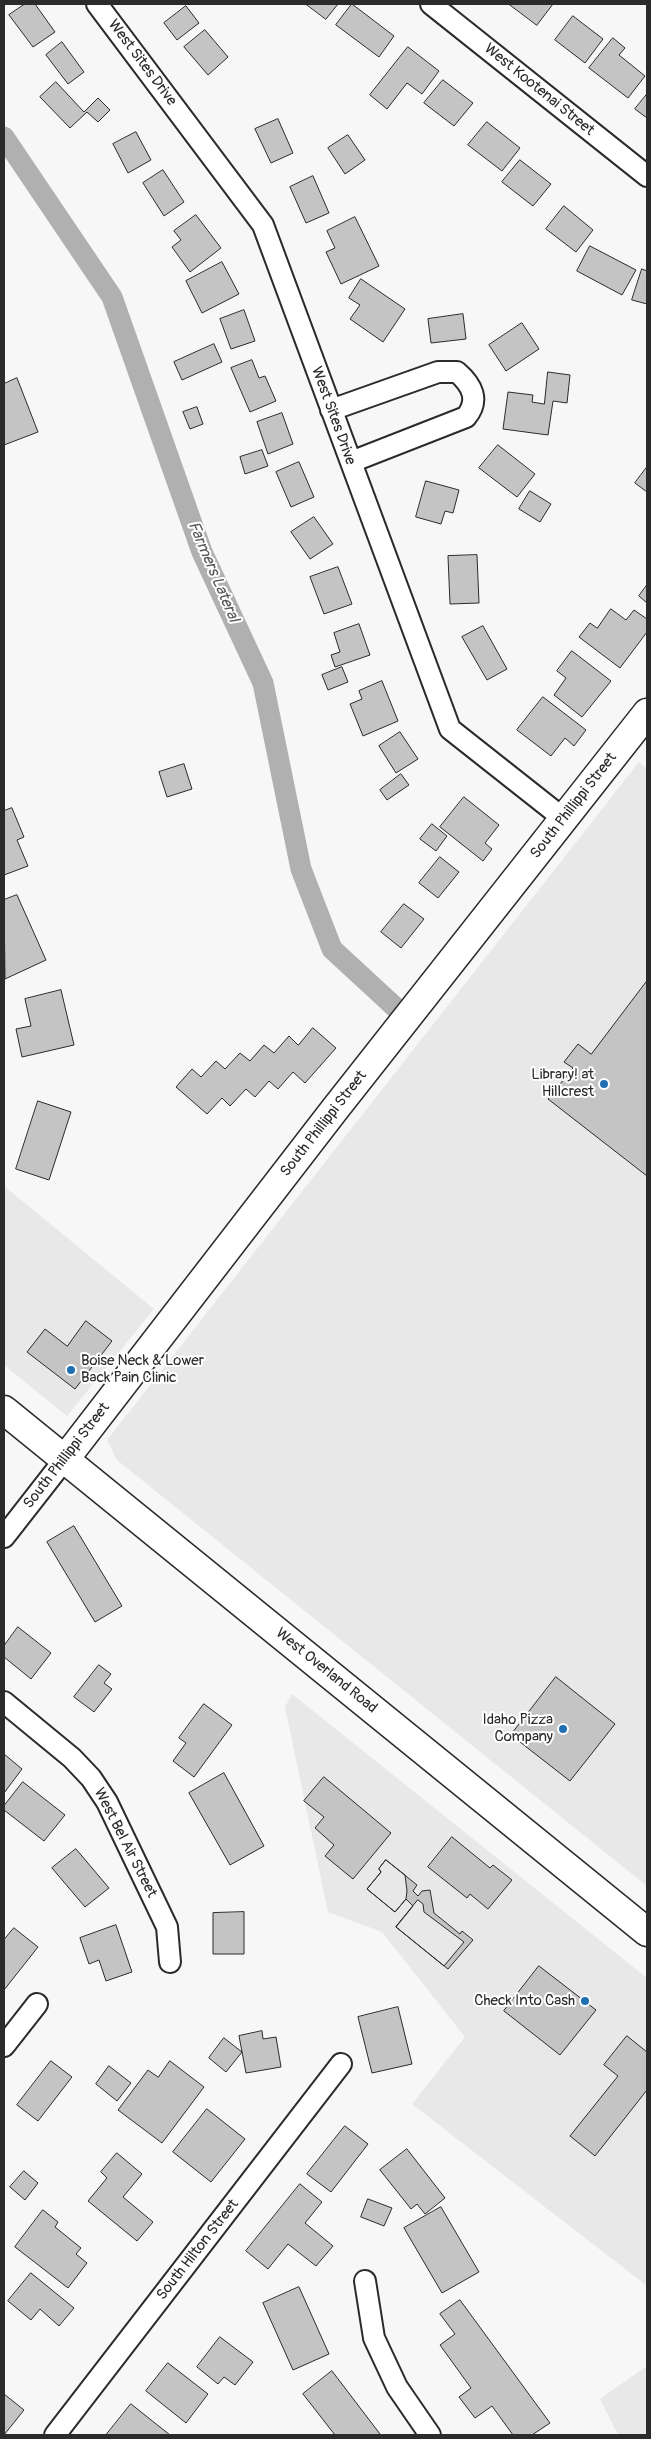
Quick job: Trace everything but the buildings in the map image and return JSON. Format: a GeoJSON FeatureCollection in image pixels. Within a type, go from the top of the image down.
{"type":"FeatureCollection","features":[{"type":"Feature","properties":{"kind":"street","name":"West Sites Drive"},"geometry":{"type":"LineString","coordinates":[[97,4],[259,218],[267,233],[450,729],[564,819]]}},
{"type":"Feature","properties":{"kind":"street","name":"West Kootenai Street"},"geometry":{"type":"LineString","coordinates":[[431,4],[647,176]]}},
{"type":"Feature","properties":{"kind":"street"},"geometry":{"type":"LineString","coordinates":[[331,410],[438,372],[457,372],[472,389],[474,401],[466,417],[351,462]]}},
{"type":"Feature","properties":{"kind":"street","name":"South Phillippi Street"},"geometry":{"type":"LineString","coordinates":[[4,1537],[340,1102],[647,714]]}},
{"type":"Feature","properties":{"kind":"street","name":"West Overland Road"},"geometry":{"type":"LineString","coordinates":[[4,1410],[647,1932]]}},
{"type":"Feature","properties":{"kind":"street","name":"West Bel Air Street"},"geometry":{"type":"LineString","coordinates":[[4,1702],[72,1758],[91,1778],[107,1802],[167,1927],[170,1962]]}},
{"type":"Feature","properties":{"kind":"street"},"geometry":{"type":"LineString","coordinates":[[4,2046],[36,2004]]}},
{"type":"Feature","properties":{"kind":"street","name":"South Hilton Street"},"geometry":{"type":"LineString","coordinates":[[55,2435],[341,2064]]}},
{"type":"Feature","properties":{"kind":"street"},"geometry":{"type":"LineString","coordinates":[[365,2281],[374,2338],[397,2387],[430,2435]]}},
{"type":"Feature","properties":{"kind":"shaded area"},"geometry":{"type":"Polygon","coordinates":[[[639,762],[647,769],[647,1886],[117,1460],[107,1440],[639,762]]]}},
{"type":"Feature","properties":{"kind":"shaded area"},"geometry":{"type":"Polygon","coordinates":[[[4,1186],[154,1309],[67,1416],[4,1365],[4,1186]]]}},
{"type":"Feature","properties":{"kind":"shaded area"},"geometry":{"type":"Polygon","coordinates":[[[292,1694],[647,1978],[647,2286],[412,2104],[465,2037],[382,1932],[328,1912],[285,1707],[292,1694]]]}},
{"type":"Feature","properties":{"kind":"shaded area"},"geometry":{"type":"Polygon","coordinates":[[[647,2366],[647,2435],[618,2435],[600,2399],[647,2366]]]}},
{"type":"Feature","properties":{"kind":"waterway","name":"Farmers Lateral"},"geometry":{"type":"LineString","coordinates":[[4,137],[112,297],[202,552],[263,683],[301,869],[332,949],[397,1009]]}},
{"type":"Feature","properties":{"kind":"place","name":"Library! at Hillcrest"},"geometry":{"type":"Point","coordinates":[604,1084]}},
{"type":"Feature","properties":{"kind":"place","name":"Boise Neck & Lower Back Pain Clinic"},"geometry":{"type":"Point","coordinates":[71,1370]}},
{"type":"Feature","properties":{"kind":"place","name":"Idaho Pizza Company"},"geometry":{"type":"Point","coordinates":[563,1729]}},
{"type":"Feature","properties":{"kind":"place","name":"Check Into Cash"},"geometry":{"type":"Point","coordinates":[585,2001]}}]}
